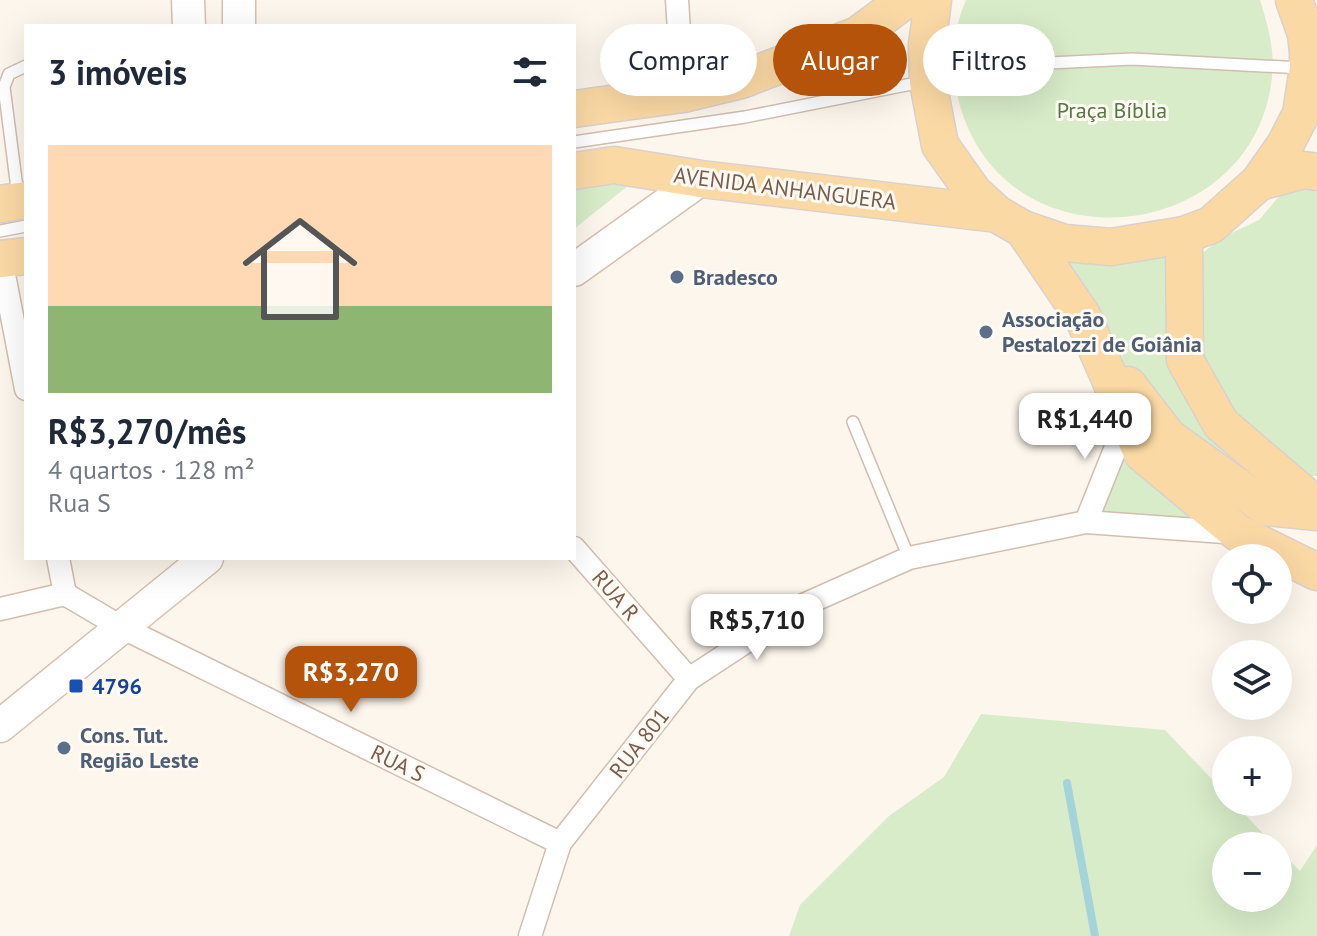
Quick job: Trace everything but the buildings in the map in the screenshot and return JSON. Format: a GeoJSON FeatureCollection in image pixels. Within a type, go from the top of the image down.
{"type":"FeatureCollection","features":[{"type":"Feature","properties":{"kind":"main road"},"geometry":{"type":"LineString","coordinates":[[1010,221],[1064,243],[1111,247],[1184,235],[1211,225],[1259,182],[1285,145],[1301,114],[1314,69],[1294,0]]}},
{"type":"Feature","properties":{"kind":"main road"},"geometry":{"type":"LineString","coordinates":[[757,74],[858,35],[923,3],[925,24]]}},
{"type":"Feature","properties":{"kind":"main road"},"geometry":{"type":"LineString","coordinates":[[576,109],[668,96]]}},
{"type":"Feature","properties":{"kind":"main road"},"geometry":{"type":"LineString","coordinates":[[931,96],[940,145],[974,193],[1010,221],[1083,317],[1134,395],[1169,438],[1266,507],[1317,512]]}},
{"type":"Feature","properties":{"kind":"main road","name":"AVENIDA ANHANGUERA"},"geometry":{"type":"LineString","coordinates":[[576,171],[614,165],[1010,221]]}},
{"type":"Feature","properties":{"kind":"main road"},"geometry":{"type":"LineString","coordinates":[[1259,182],[1304,170],[1317,172]]}},
{"type":"Feature","properties":{"kind":"main road"},"geometry":{"type":"LineString","coordinates":[[1184,235],[1185,360],[1221,424],[1317,506]]}},
{"type":"Feature","properties":{"kind":"main road"},"geometry":{"type":"LineString","coordinates":[[1083,317],[1142,453],[1150,463],[1238,533],[1317,572]]}},
{"type":"Feature","properties":{"kind":"street"},"geometry":{"type":"LineString","coordinates":[[188,0],[189,24]]}},
{"type":"Feature","properties":{"kind":"street"},"geometry":{"type":"LineString","coordinates":[[239,0],[239,24]]}},
{"type":"Feature","properties":{"kind":"street"},"geometry":{"type":"LineString","coordinates":[[677,0],[679,24]]}},
{"type":"Feature","properties":{"kind":"street"},"geometry":{"type":"LineString","coordinates":[[576,269],[701,179]]}},
{"type":"Feature","properties":{"kind":"street"},"geometry":{"type":"LineString","coordinates":[[12,226],[24,366]]}},
{"type":"Feature","properties":{"kind":"street"},"geometry":{"type":"LineString","coordinates":[[1086,522],[1128,417]]}},
{"type":"Feature","properties":{"kind":"street","name":"RUA 801"},"geometry":{"type":"LineString","coordinates":[[530,936],[560,843],[689,679],[799,607],[909,558],[1086,522],[1238,533]]}},
{"type":"Feature","properties":{"kind":"street","name":"RUA R"},"geometry":{"type":"LineString","coordinates":[[576,550],[689,679]]}},
{"type":"Feature","properties":{"kind":"street"},"geometry":{"type":"LineString","coordinates":[[0,609],[65,594],[58,560]]}},
{"type":"Feature","properties":{"kind":"street"},"geometry":{"type":"LineString","coordinates":[[4,713],[121,627],[205,560]]}},
{"type":"Feature","properties":{"kind":"street","name":"RUA S"},"geometry":{"type":"LineString","coordinates":[[65,594],[121,627],[560,843]]}},
{"type":"Feature","properties":{"kind":"lane"},"geometry":{"type":"LineString","coordinates":[[923,3],[932,24]]}},
{"type":"Feature","properties":{"kind":"lane"},"geometry":{"type":"LineString","coordinates":[[1055,63],[1132,59],[1314,69]]}},
{"type":"Feature","properties":{"kind":"lane"},"geometry":{"type":"LineString","coordinates":[[12,226],[4,87],[9,74],[24,67]]}},
{"type":"Feature","properties":{"kind":"lane"},"geometry":{"type":"LineString","coordinates":[[576,142],[745,117],[923,83]]}},
{"type":"Feature","properties":{"kind":"lane"},"geometry":{"type":"LineString","coordinates":[[853,422],[909,558]]}},
{"type":"Feature","properties":{"kind":"green space","name":"Praça Bíblia"},"geometry":{"type":"Polygon","coordinates":[[[966,0],[1260,0],[1270,38],[1273,67],[1256,133],[1224,175],[1180,203],[1130,216],[1078,215],[1030,197],[989,163],[962,112],[958,96],[1055,96],[1055,24],[958,24],[966,0]]]}},
{"type":"Feature","properties":{"kind":"green space"},"geometry":{"type":"Polygon","coordinates":[[[603,178],[629,185],[576,227],[576,180],[603,178]]]}},
{"type":"Feature","properties":{"kind":"green space"},"geometry":{"type":"Polygon","coordinates":[[[1317,185],[1317,476],[1307,476],[1235,418],[1194,359],[1194,284],[1204,252],[1221,238],[1259,220],[1280,195],[1317,185]]]}},
{"type":"Feature","properties":{"kind":"green space"},"geometry":{"type":"Polygon","coordinates":[[[1026,231],[1169,246],[1182,360],[1292,488],[1240,483],[1136,395],[1115,338],[1083,315],[1026,231]]]}},
{"type":"Feature","properties":{"kind":"green space"},"geometry":{"type":"Polygon","coordinates":[[[1123,446],[1221,526],[1098,514],[1123,446]]]}},
{"type":"Feature","properties":{"kind":"green space"},"geometry":{"type":"Polygon","coordinates":[[[981,714],[1165,730],[1212,779],[1212,816],[1246,816],[1262,832],[1212,832],[1212,912],[1292,912],[1292,863],[1300,871],[1317,845],[1317,936],[789,936],[800,905],[889,816],[944,777],[981,714]]]}},
{"type":"Feature","properties":{"kind":"waterway"},"geometry":{"type":"LineString","coordinates":[[1067,783],[1095,936]]}},
{"type":"Feature","properties":{"kind":"place","name":"Bradesco"},"geometry":{"type":"Point","coordinates":[677,277]}},
{"type":"Feature","properties":{"kind":"place","name":"Associação Pestalozzi de Goiânia"},"geometry":{"type":"Point","coordinates":[986,332]}},
{"type":"Feature","properties":{"kind":"place","name":"4796"},"geometry":{"type":"Point","coordinates":[76,686]}},
{"type":"Feature","properties":{"kind":"place","name":"Cons. Tut. Região Leste"},"geometry":{"type":"Point","coordinates":[64,748]}}]}
